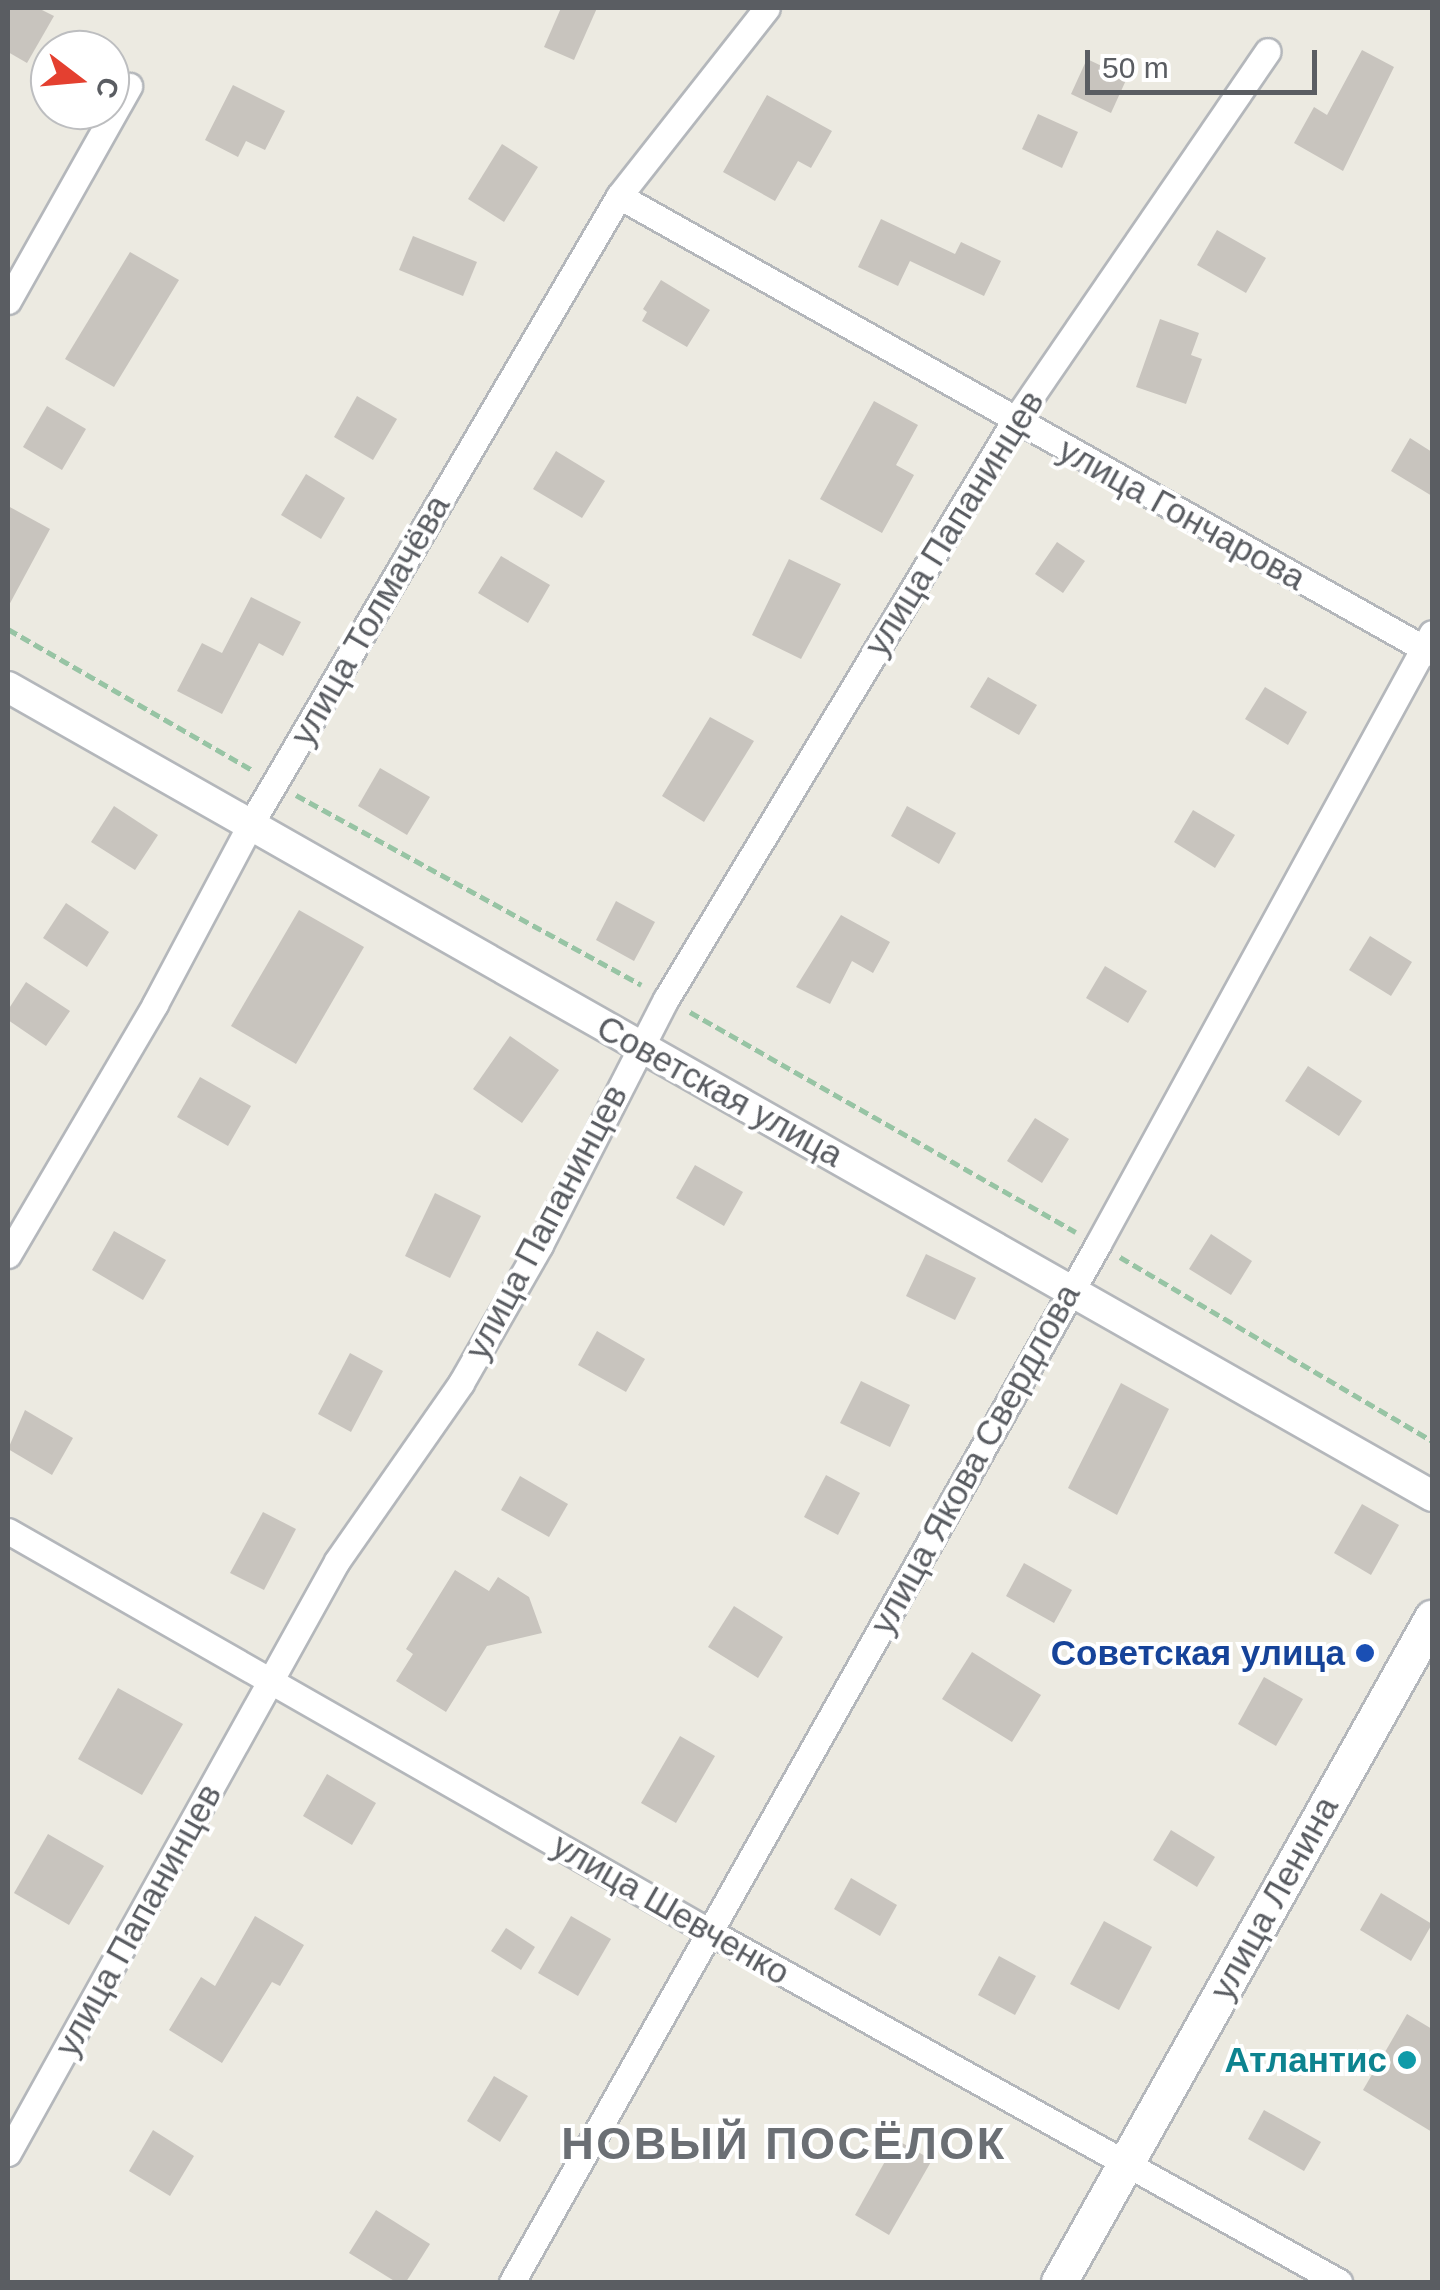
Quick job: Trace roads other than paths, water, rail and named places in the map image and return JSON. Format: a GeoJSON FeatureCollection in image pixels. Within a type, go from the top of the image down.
{"type":"FeatureCollection","features":[{"type":"Feature","properties":{"kind":"main road","name":"улица Ленина"},"geometry":{"type":"LineString","coordinates":[[1059,2282],[1432,1618]]}},
{"type":"Feature","properties":{"kind":"street","name":"улица Толмачёва"},"geometry":{"type":"LineString","coordinates":[[8,1255],[155,1004],[250,825],[619,196],[767,8]]}},
{"type":"Feature","properties":{"kind":"street","name":"улица Папанинцев"},"geometry":{"type":"LineString","coordinates":[[8,2154],[337,1561],[461,1383],[540,1245],[638,1046],[666,999],[1015,420],[1268,50]]}},
{"type":"Feature","properties":{"kind":"street"},"geometry":{"type":"LineString","coordinates":[[8,301],[104,130]]}},
{"type":"Feature","properties":{"kind":"street","name":"улица Гончарова"},"geometry":{"type":"LineString","coordinates":[[619,196],[1015,420],[1429,645]]}},
{"type":"Feature","properties":{"kind":"street","name":"улица Якова Свердлова"},"geometry":{"type":"LineString","coordinates":[[512,2282],[1098,1244],[1429,645]]}},
{"type":"Feature","properties":{"kind":"street","name":"Советская улица"},"geometry":{"type":"LineString","coordinates":[[8,688],[1432,1496]]}},
{"type":"Feature","properties":{"kind":"street","name":"улица Шевченко"},"geometry":{"type":"LineString","coordinates":[[8,1531],[710,1932],[1338,2282]]}},
{"type":"Feature","properties":{"kind":"place","name":"Советская улица"},"geometry":{"type":"Point","coordinates":[1365,1653]}},
{"type":"Feature","properties":{"kind":"place","name":"Атлантис"},"geometry":{"type":"Point","coordinates":[1407,2060]}},
{"type":"Feature","properties":{"kind":"district","name":"НОВЫЙ ПОСЁЛОК"},"geometry":{"type":"Point","coordinates":[784,2144]}}]}
